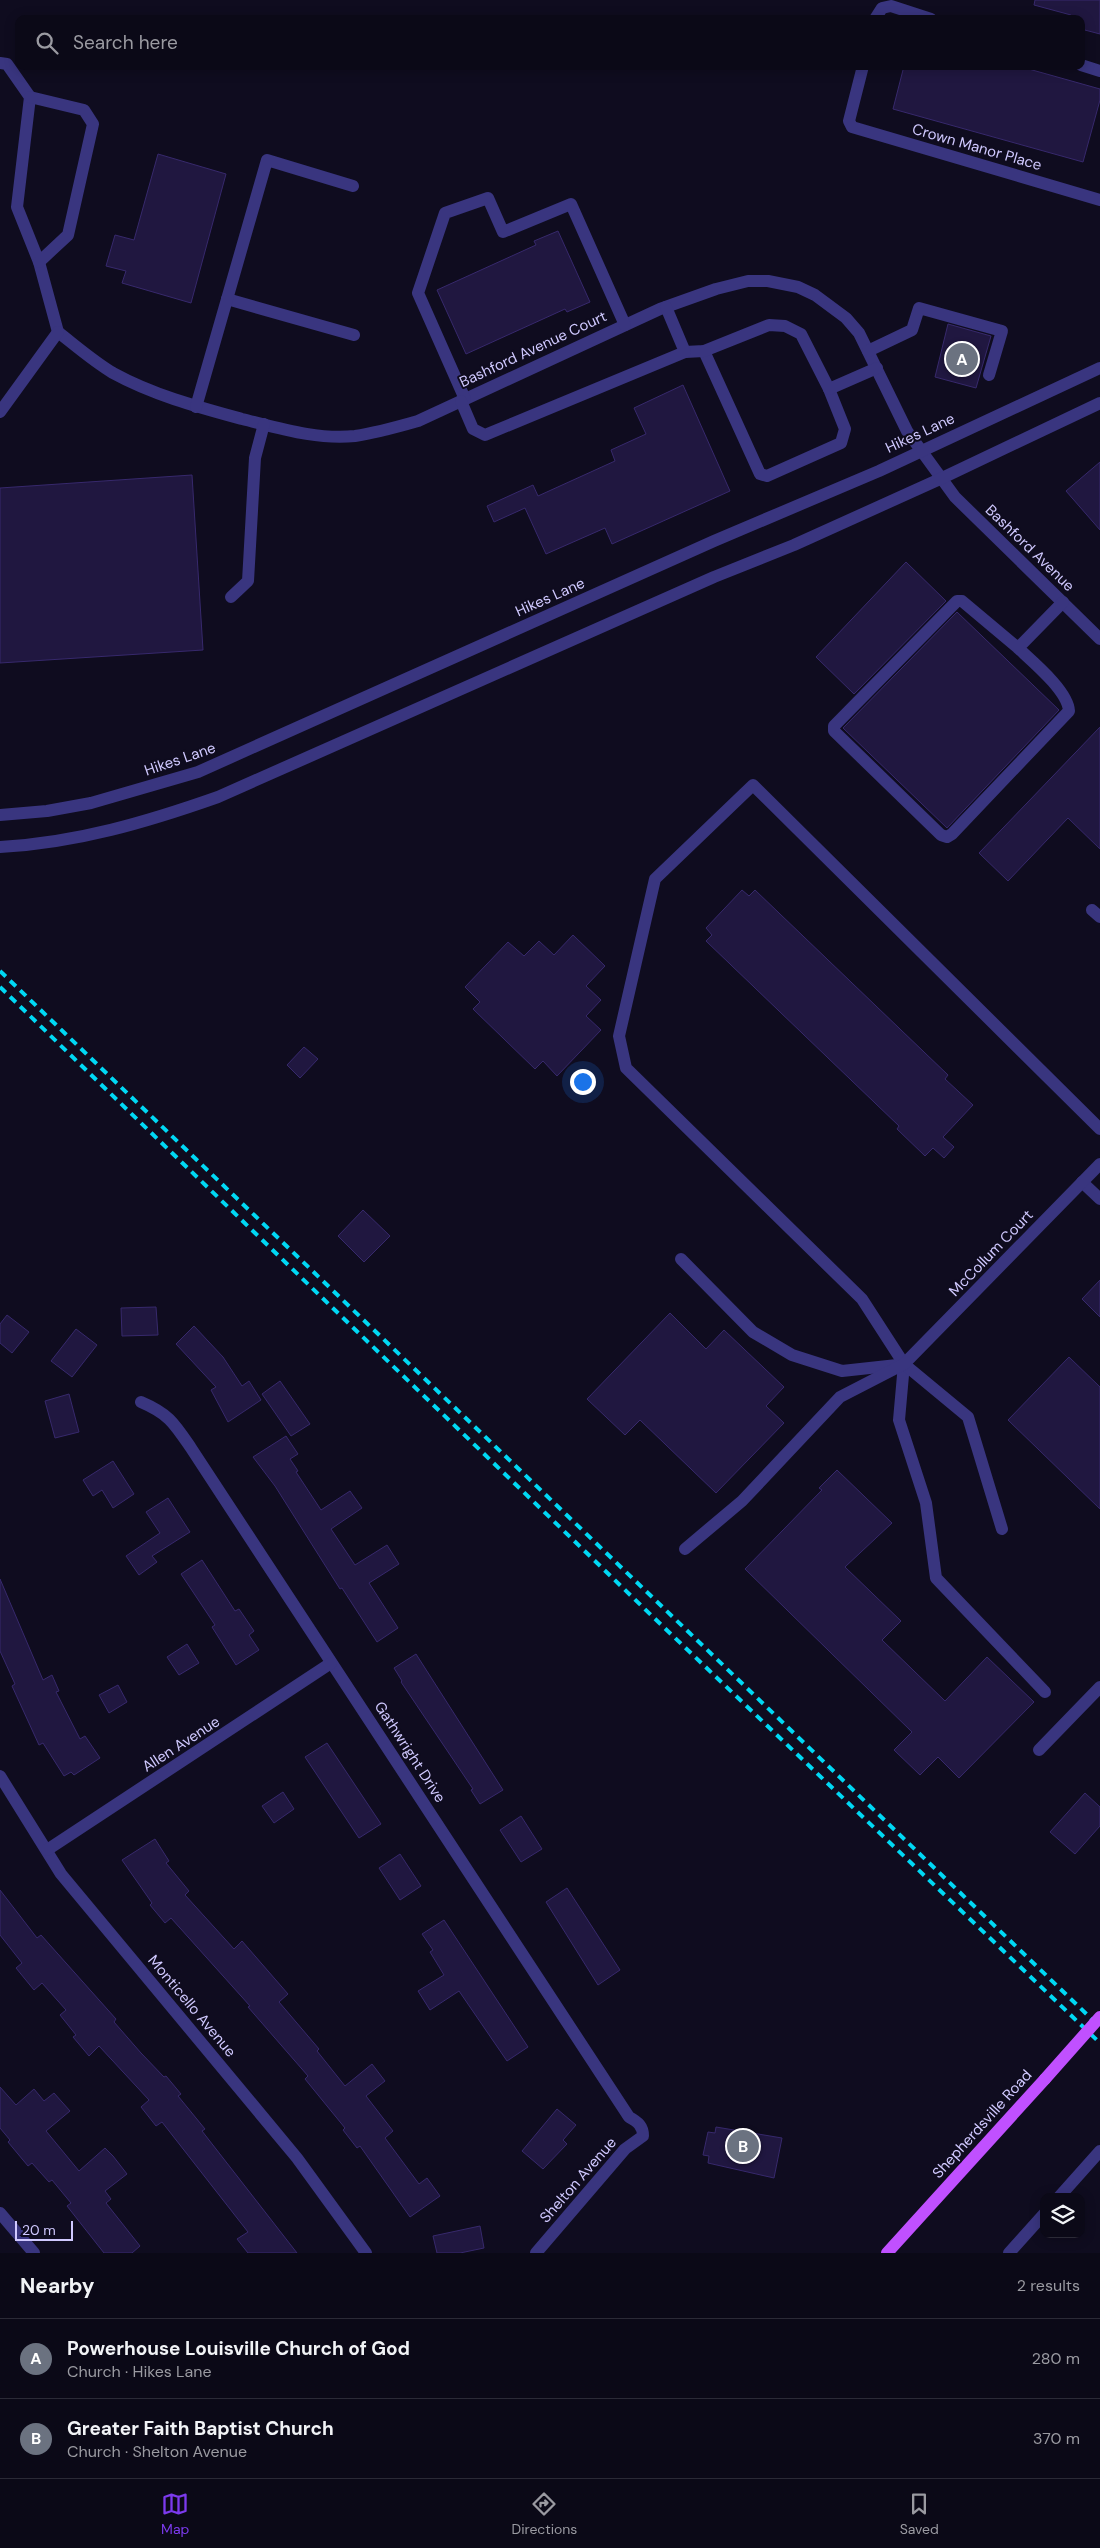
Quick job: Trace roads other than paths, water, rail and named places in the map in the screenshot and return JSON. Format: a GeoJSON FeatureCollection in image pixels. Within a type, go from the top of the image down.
{"type":"FeatureCollection","features":[{"type":"Feature","properties":{"kind":"main road","name":"Shepherdsville Road"},"geometry":{"type":"LineString","coordinates":[[887,2253],[1100,2018]]}},
{"type":"Feature","properties":{"kind":"street"},"geometry":{"type":"LineString","coordinates":[[878,15],[882,8],[891,6],[919,15]]}},
{"type":"Feature","properties":{"kind":"street"},"geometry":{"type":"LineString","coordinates":[[0,63],[7,64],[30,97],[84,110],[93,124],[68,235],[39,262]]}},
{"type":"Feature","properties":{"kind":"street"},"geometry":{"type":"LineString","coordinates":[[1085,66],[1100,71]]}},
{"type":"Feature","properties":{"kind":"street","name":"Crown Manor Place"},"geometry":{"type":"LineString","coordinates":[[862,70],[849,121],[852,127],[1100,200]]}},
{"type":"Feature","properties":{"kind":"street"},"geometry":{"type":"LineString","coordinates":[[0,412],[58,332],[39,262],[17,207],[30,97]]}},
{"type":"Feature","properties":{"kind":"street"},"geometry":{"type":"LineString","coordinates":[[196,407],[267,160],[353,186]]}},
{"type":"Feature","properties":{"kind":"street"},"geometry":{"type":"LineString","coordinates":[[624,325],[571,204],[503,232],[488,198],[446,213],[418,293],[473,428],[485,435],[685,352],[704,351],[769,324],[785,326],[801,334],[815,357],[845,429],[841,443],[767,476],[760,474],[704,351]]}},
{"type":"Feature","properties":{"kind":"street","name":"Bashford Avenue Court"},"geometry":{"type":"LineString","coordinates":[[58,332],[93,360],[114,373],[196,407],[264,424],[325,436],[354,436],[382,431],[418,421],[666,306],[716,289],[748,281],[787,284],[815,295],[846,318],[859,333],[906,431],[940,479]]}},
{"type":"Feature","properties":{"kind":"street"},"geometry":{"type":"LineString","coordinates":[[227,299],[354,335]]}},
{"type":"Feature","properties":{"kind":"street"},"geometry":{"type":"LineString","coordinates":[[666,306],[685,352]]}},
{"type":"Feature","properties":{"kind":"street"},"geometry":{"type":"LineString","coordinates":[[868,351],[912,330],[919,308],[1002,331],[989,375]]}},
{"type":"Feature","properties":{"kind":"street"},"geometry":{"type":"LineString","coordinates":[[829,389],[877,368]]}},
{"type":"Feature","properties":{"kind":"street","name":"Hikes Lane"},"geometry":{"type":"LineString","coordinates":[[0,815],[47,810],[90,802],[198,772],[714,540],[772,518],[1100,368]]}},
{"type":"Feature","properties":{"kind":"street"},"geometry":{"type":"LineString","coordinates":[[6,847],[52,844],[158,818],[218,797],[714,577],[794,545],[940,479],[1100,403]]}},
{"type":"Feature","properties":{"kind":"street"},"geometry":{"type":"LineString","coordinates":[[231,597],[243,588],[250,576],[256,458],[264,424]]}},
{"type":"Feature","properties":{"kind":"street","name":"Bashford Avenue"},"geometry":{"type":"LineString","coordinates":[[940,479],[955,497],[1100,638]]}},
{"type":"Feature","properties":{"kind":"street"},"geometry":{"type":"LineString","coordinates":[[962,601],[1018,648],[1053,682],[1069,703],[1069,711],[952,834],[947,837],[940,835],[834,731],[834,726],[957,602],[962,601]]}},
{"type":"Feature","properties":{"kind":"street"},"geometry":{"type":"LineString","coordinates":[[1018,648],[1063,602]]}},
{"type":"Feature","properties":{"kind":"street"},"geometry":{"type":"LineString","coordinates":[[1002,1529],[968,1417],[904,1364],[862,1298],[626,1068],[619,1036],[655,878],[754,785],[1100,1128]]}},
{"type":"Feature","properties":{"kind":"street","name":"McCollum Court"},"geometry":{"type":"LineString","coordinates":[[685,1549],[742,1501],[840,1397],[904,1364],[1100,1164]]}},
{"type":"Feature","properties":{"kind":"street"},"geometry":{"type":"LineString","coordinates":[[1082,1182],[1100,1198]]}},
{"type":"Feature","properties":{"kind":"street"},"geometry":{"type":"LineString","coordinates":[[681,1259],[753,1332],[792,1355],[842,1371],[904,1364]]}},
{"type":"Feature","properties":{"kind":"street"},"geometry":{"type":"LineString","coordinates":[[904,1364],[899,1420],[926,1503],[936,1578],[1045,1692]]}},
{"type":"Feature","properties":{"kind":"street","name":"Gathwright Drive"},"geometry":{"type":"LineString","coordinates":[[141,1402],[161,1410],[173,1421],[630,2118],[638,2122],[643,2130]]}},
{"type":"Feature","properties":{"kind":"street","name":"Allen Avenue"},"geometry":{"type":"LineString","coordinates":[[47,1850],[331,1663]]}},
{"type":"Feature","properties":{"kind":"street"},"geometry":{"type":"LineString","coordinates":[[1039,1750],[1100,1687]]}},
{"type":"Feature","properties":{"kind":"street","name":"Monticello Avenue"},"geometry":{"type":"LineString","coordinates":[[0,1776],[61,1874],[91,1913],[218,2060],[297,2158],[366,2253]]}},
{"type":"Feature","properties":{"kind":"street","name":"Shelton Avenue"},"geometry":{"type":"LineString","coordinates":[[536,2253],[625,2149],[643,2136],[643,2130]]}},
{"type":"Feature","properties":{"kind":"street"},"geometry":{"type":"LineString","coordinates":[[1063,2193],[1100,2151]]}},
{"type":"Feature","properties":{"kind":"street"},"geometry":{"type":"LineString","coordinates":[[0,2213],[34,2253]]}},
{"type":"Feature","properties":{"kind":"street"},"geometry":{"type":"LineString","coordinates":[[1009,2253],[1040,2218]]}},
{"type":"Feature","properties":{"kind":"railway"},"geometry":{"type":"LineString","coordinates":[[0,971],[1100,2027]]}},
{"type":"Feature","properties":{"kind":"railway"},"geometry":{"type":"LineString","coordinates":[[0,987],[651,1615],[1100,2043]]}},
{"type":"Feature","properties":{"kind":"place","name":"Powerhouse Louisville Church of God"},"geometry":{"type":"Point","coordinates":[962,359]}},
{"type":"Feature","properties":{"kind":"place","name":"Greater Faith Baptist Church"},"geometry":{"type":"Point","coordinates":[743,2146]}}]}
